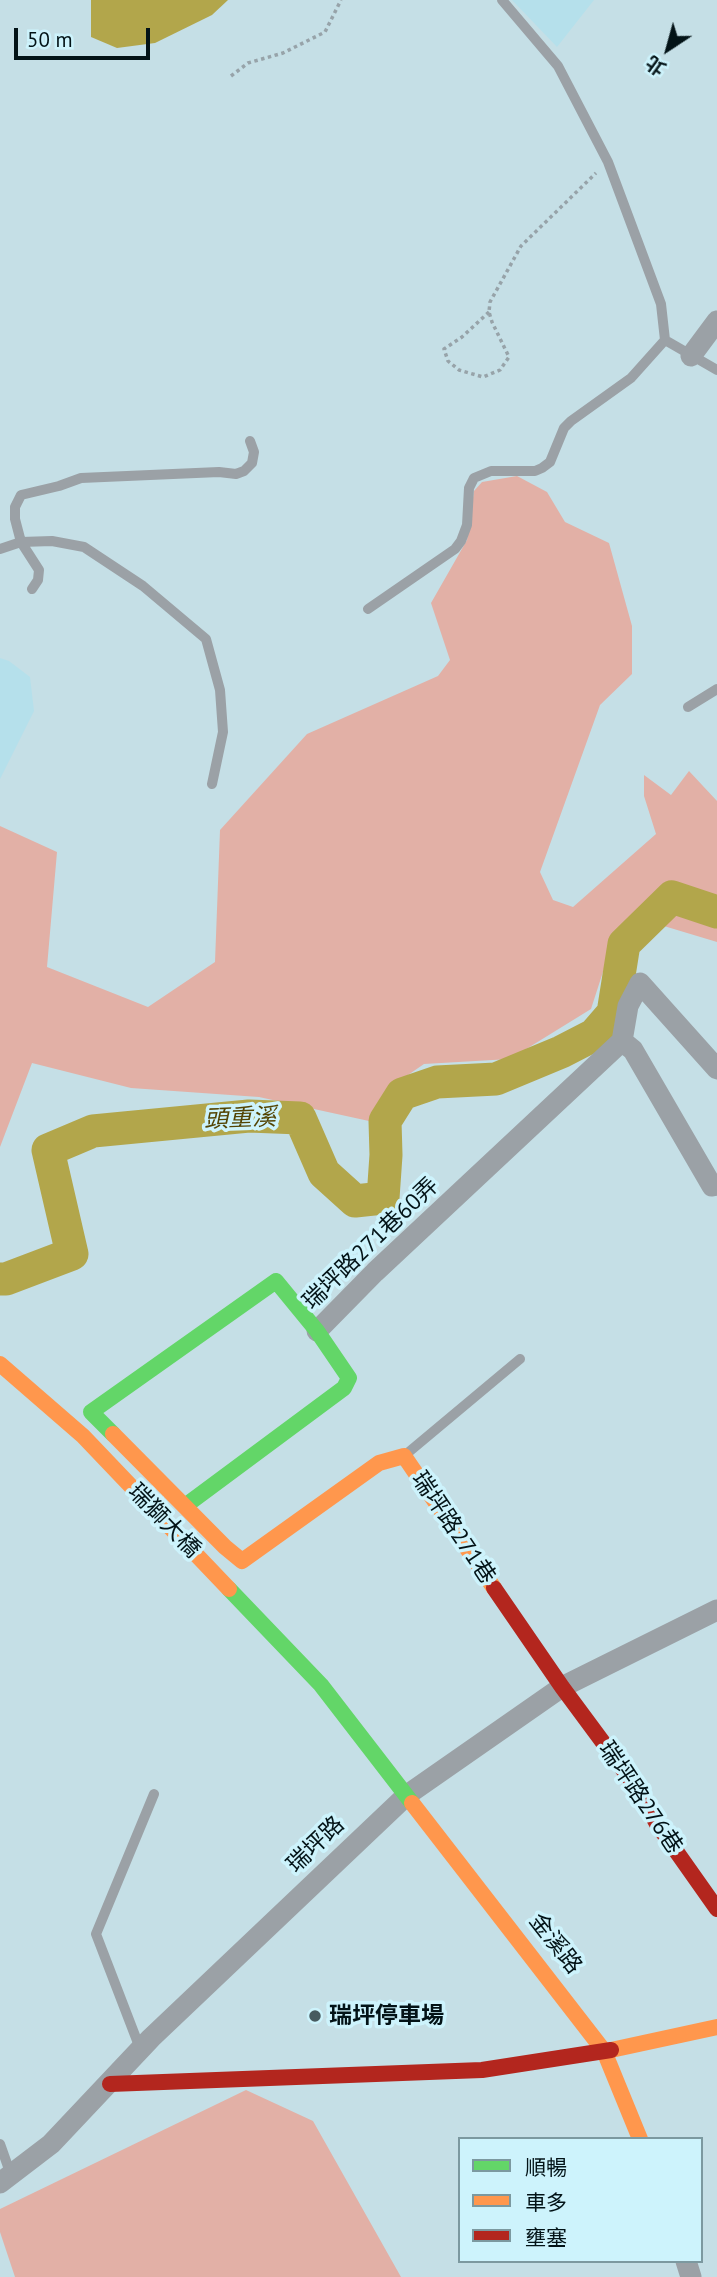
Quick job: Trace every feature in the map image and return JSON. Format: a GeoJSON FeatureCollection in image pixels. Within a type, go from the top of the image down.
{"type":"FeatureCollection","features":[{"type":"Feature","properties":{"kind":"street"},"geometry":{"type":"LineString","coordinates":[[691,356],[717,321]]}},
{"type":"Feature","properties":{"kind":"street"},"geometry":{"type":"LineString","coordinates":[[717,1069],[640,983],[628,1006],[622,1041],[634,1050],[712,1185],[717,1185]]}},
{"type":"Feature","properties":{"kind":"street","name":"瑞坪路271巷60弄"},"geometry":{"type":"LineString","coordinates":[[185,1506],[344,1388],[349,1378],[317,1331],[375,1272],[622,1041]]}},
{"type":"Feature","properties":{"kind":"street"},"geometry":{"type":"LineString","coordinates":[[185,1506],[91,1412],[276,1281],[317,1331]]}},
{"type":"Feature","properties":{"kind":"street","name":"瑞獅大橋"},"geometry":{"type":"LineString","coordinates":[[0,1364],[83,1436],[321,1685],[407,1795]]}},
{"type":"Feature","properties":{"kind":"street","name":"瑞坪路271巷"},"geometry":{"type":"LineString","coordinates":[[185,1506],[242,1561],[379,1463],[404,1457],[562,1687]]}},
{"type":"Feature","properties":{"kind":"street","name":"瑞坪路"},"geometry":{"type":"LineString","coordinates":[[6,2179],[51,2144],[141,2050],[407,1795],[562,1687],[717,1610]]}},
{"type":"Feature","properties":{"kind":"street","name":"瑞坪路276巷"},"geometry":{"type":"LineString","coordinates":[[562,1687],[639,1791],[657,1824],[717,1909]]}},
{"type":"Feature","properties":{"kind":"street","name":"金溪路"},"geometry":{"type":"LineString","coordinates":[[407,1795],[604,2051],[639,2137]]}},
{"type":"Feature","properties":{"kind":"street"},"geometry":{"type":"LineString","coordinates":[[110,2084],[482,2070],[604,2051],[717,2027]]}},
{"type":"Feature","properties":{"kind":"lane"},"geometry":{"type":"LineString","coordinates":[[368,609],[455,549],[467,525],[469,488],[474,478],[491,471],[535,471],[542,468],[550,462],[565,428],[571,421],[631,378],[664,340],[662,304],[608,162],[558,66],[502,0]]}},
{"type":"Feature","properties":{"kind":"lane"},"geometry":{"type":"LineString","coordinates":[[664,340],[717,370]]}},
{"type":"Feature","properties":{"kind":"lane"},"geometry":{"type":"LineString","coordinates":[[32,589],[38,580],[39,570],[21,542],[15,519],[15,507],[21,495],[81,478],[219,472],[236,474],[252,463],[254,452],[250,440]]}},
{"type":"Feature","properties":{"kind":"lane"},"geometry":{"type":"LineString","coordinates":[[0,548],[21,542],[52,541],[83,547],[142,586],[206,639],[220,690],[223,732],[212,784]]}},
{"type":"Feature","properties":{"kind":"lane"},"geometry":{"type":"LineString","coordinates":[[688,707],[717,689]]}},
{"type":"Feature","properties":{"kind":"lane"},"geometry":{"type":"LineString","coordinates":[[404,1457],[520,1359]]}},
{"type":"Feature","properties":{"kind":"lane"},"geometry":{"type":"LineString","coordinates":[[141,2050],[96,1934],[154,1794]]}},
{"type":"Feature","properties":{"kind":"lane"},"geometry":{"type":"LineString","coordinates":[[0,2144],[6,2179]]}},
{"type":"Feature","properties":{"kind":"path"},"geometry":{"type":"LineString","coordinates":[[231,76],[248,63],[283,53],[325,32],[341,0]]}},
{"type":"Feature","properties":{"kind":"path"},"geometry":{"type":"LineString","coordinates":[[489,312],[462,337],[444,349],[447,361],[459,370],[482,377],[500,370],[509,357],[489,312],[490,302],[521,246],[608,162]]}},
{"type":"Feature","properties":{"kind":"shaded area"},"geometry":{"type":"Polygon","coordinates":[[[91,0],[228,0],[212,15],[155,43],[117,48],[91,37],[91,0]]]}},
{"type":"Feature","properties":{"kind":"shaded area"},"geometry":{"type":"Polygon","coordinates":[[[512,0],[594,0],[557,47],[512,0]]]}},
{"type":"Feature","properties":{"kind":"shaded area"},"geometry":{"type":"Polygon","coordinates":[[[517,476],[547,492],[565,522],[609,543],[632,626],[632,674],[600,705],[540,872],[553,900],[573,907],[656,834],[644,796],[644,775],[671,795],[689,771],[717,801],[717,942],[634,917],[611,947],[591,1009],[510,1059],[424,1064],[389,1088],[369,1121],[259,1097],[131,1088],[32,1063],[0,1147],[0,826],[57,852],[47,967],[148,1007],[215,962],[220,830],[307,734],[438,676],[450,660],[431,603],[467,540],[474,491],[482,482],[517,476]]]}},
{"type":"Feature","properties":{"kind":"shaded area"},"geometry":{"type":"Polygon","coordinates":[[[0,658],[9,661],[30,677],[34,711],[0,779],[0,658]]]}},
{"type":"Feature","properties":{"kind":"shaded area"},"geometry":{"type":"Polygon","coordinates":[[[246,2090],[313,2121],[401,2277],[15,2277],[0,2232],[0,2209],[246,2090]]]}},
{"type":"Feature","properties":{"kind":"waterway","name":"頭重溪"},"geometry":{"type":"LineString","coordinates":[[0,1279],[72,1254],[48,1150],[93,1131],[249,1116],[300,1118],[324,1173],[355,1201],[383,1198],[385,1121],[402,1094],[437,1082],[496,1079],[594,1035],[613,1013],[624,944],[672,897],[717,912]]}},
{"type":"Feature","properties":{"kind":"traffic: fast"},"geometry":{"type":"LineString","coordinates":[[113,1434],[91,1412],[276,1281],[317,1331],[349,1378],[344,1388],[185,1506]]}},
{"type":"Feature","properties":{"kind":"traffic: fast"},"geometry":{"type":"LineString","coordinates":[[229,1589],[321,1685],[412,1803]]}},
{"type":"Feature","properties":{"kind":"traffic: slow"},"geometry":{"type":"LineString","coordinates":[[0,1364],[83,1436],[229,1589]]}},
{"type":"Feature","properties":{"kind":"traffic: slow"},"geometry":{"type":"LineString","coordinates":[[113,1434],[242,1561],[379,1463],[404,1456],[494,1588]]}},
{"type":"Feature","properties":{"kind":"traffic: slow"},"geometry":{"type":"LineString","coordinates":[[412,1803],[604,2051],[639,2137]]}},
{"type":"Feature","properties":{"kind":"traffic: slow"},"geometry":{"type":"LineString","coordinates":[[611,2050],[717,2027]]}},
{"type":"Feature","properties":{"kind":"traffic: jam"},"geometry":{"type":"LineString","coordinates":[[494,1588],[562,1687],[639,1791],[657,1824],[717,1909]]}},
{"type":"Feature","properties":{"kind":"traffic: jam"},"geometry":{"type":"LineString","coordinates":[[110,2084],[482,2070],[611,2050]]}},
{"type":"Feature","properties":{"kind":"place","name":"瑞坪停車場"},"geometry":{"type":"Point","coordinates":[315,2016]}}]}
